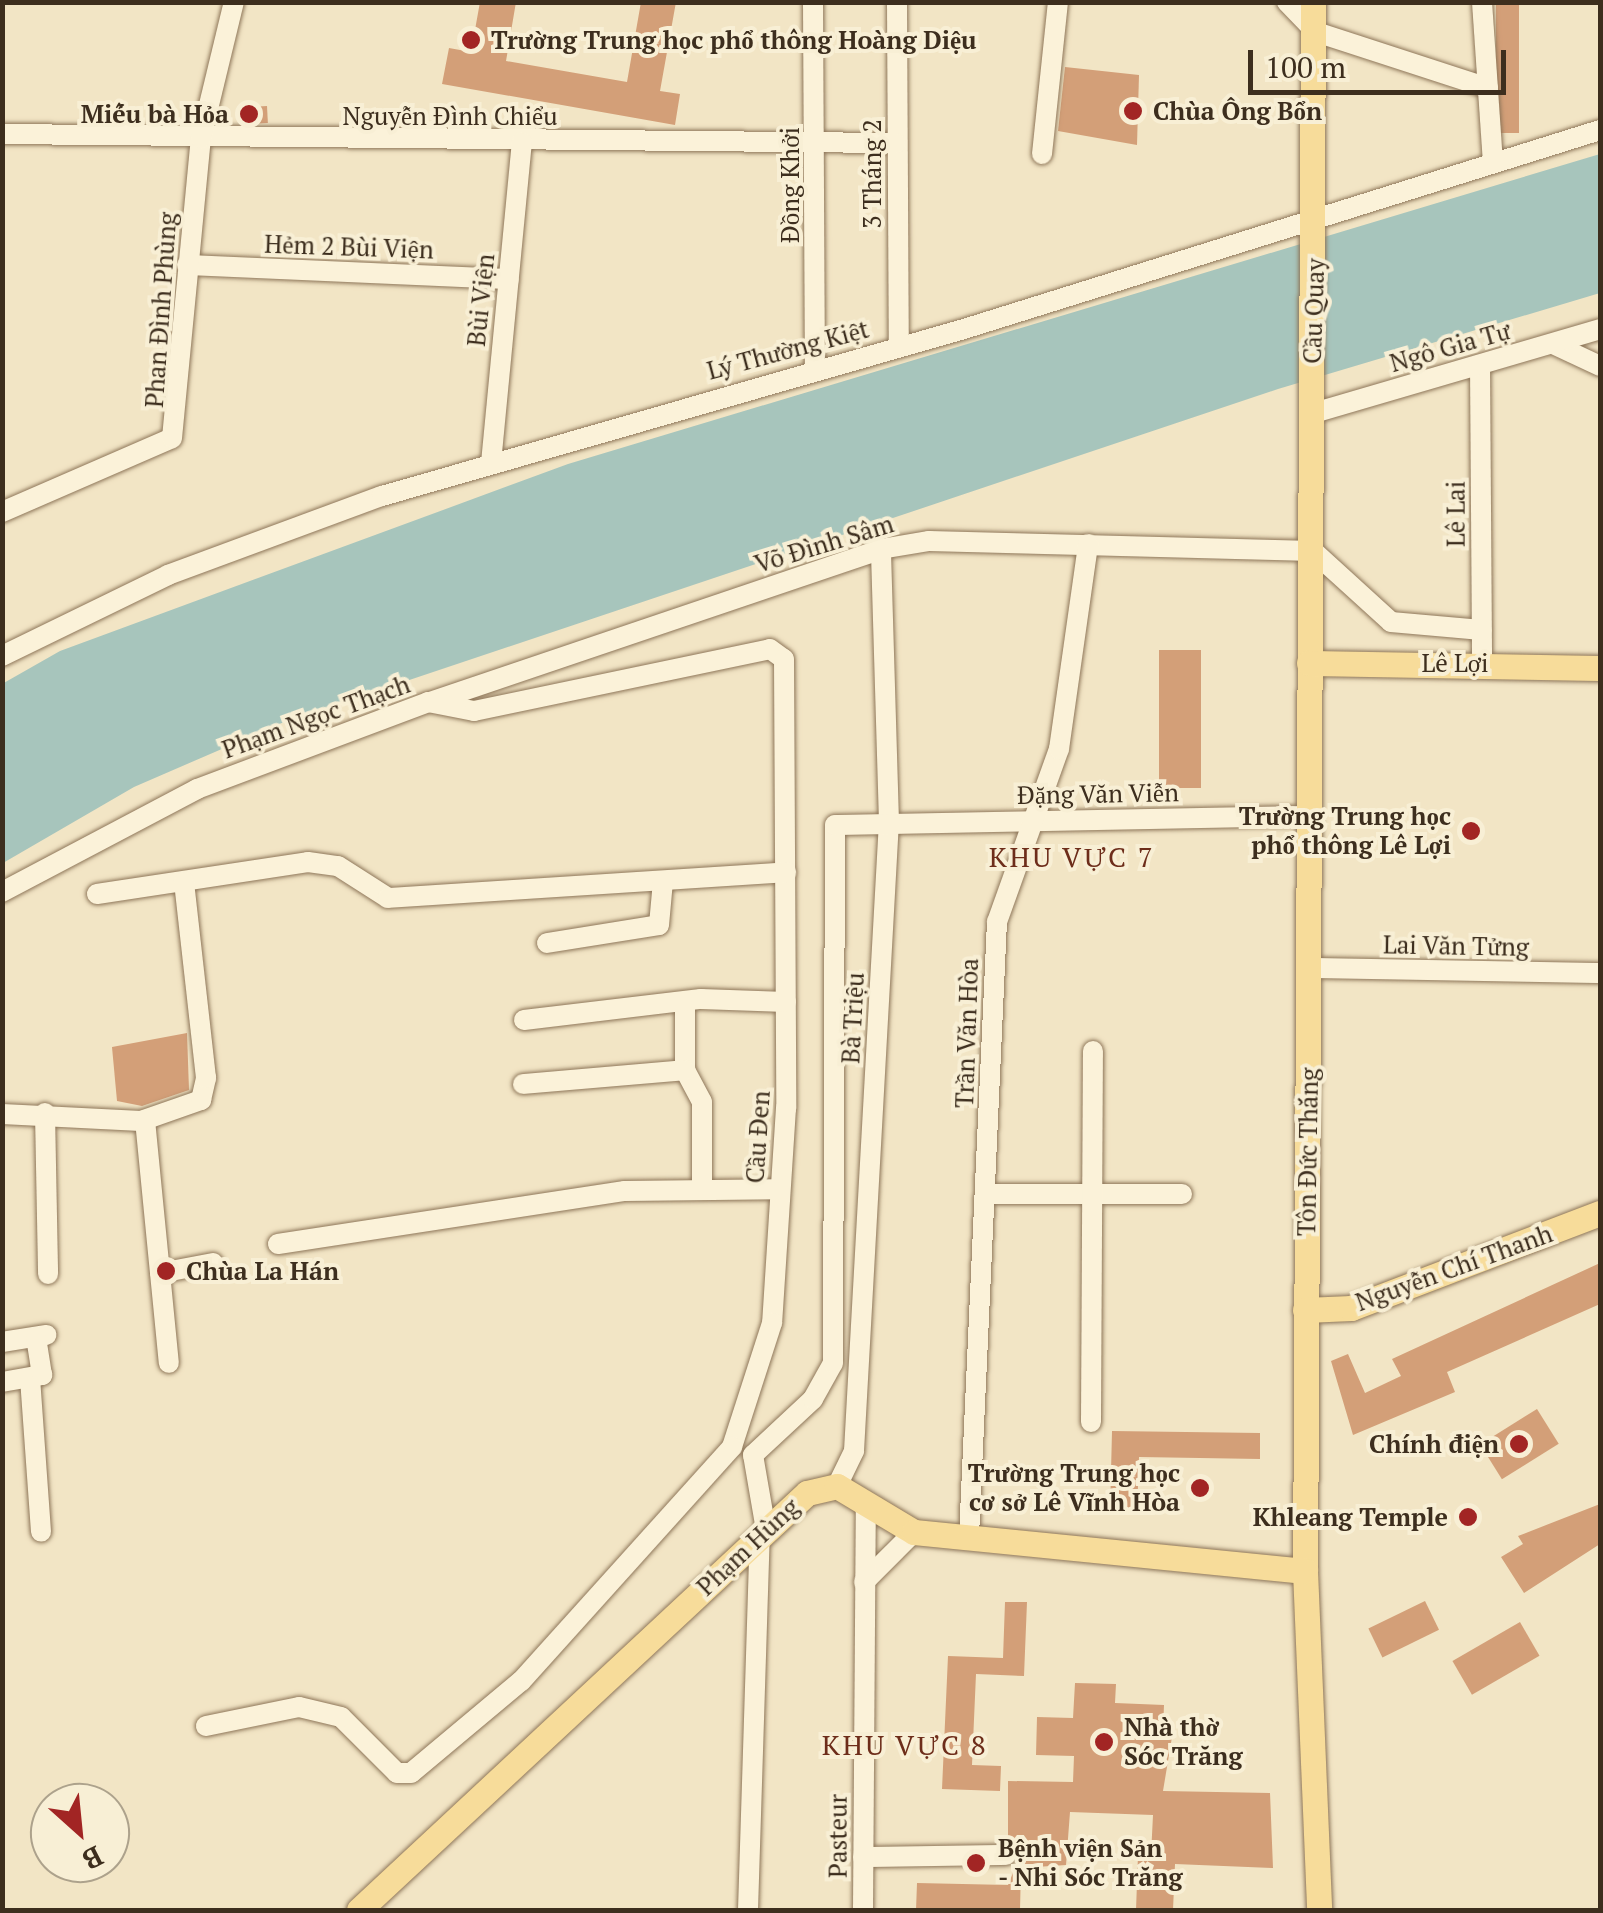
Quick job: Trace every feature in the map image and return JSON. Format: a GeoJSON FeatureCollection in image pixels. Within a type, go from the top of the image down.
{"type":"FeatureCollection","features":[{"type":"Feature","properties":{"kind":"main road","name":"Cầu Quay"},"geometry":{"type":"LineString","coordinates":[[1310,404],[1317,223],[1314,2]]}},
{"type":"Feature","properties":{"kind":"main road","name":"Tôn Đức Thắng"},"geometry":{"type":"LineString","coordinates":[[1310,404],[1313,551],[1309,663],[1311,968],[1305,1571],[1319,1910]]}},
{"type":"Feature","properties":{"kind":"main road","name":"Lê Lợi"},"geometry":{"type":"LineString","coordinates":[[1309,663],[1482,662],[1600,668]]}},
{"type":"Feature","properties":{"kind":"main road","name":"Nguyễn Chí Thanh"},"geometry":{"type":"LineString","coordinates":[[1305,1310],[1351,1308],[1600,1213]]}},
{"type":"Feature","properties":{"kind":"main road"},"geometry":{"type":"LineString","coordinates":[[837,1486],[914,1532],[1305,1571]]}},
{"type":"Feature","properties":{"kind":"main road","name":"Phạm Hùng"},"geometry":{"type":"LineString","coordinates":[[359,1910],[806,1492],[837,1486]]}},
{"type":"Feature","properties":{"kind":"street","name":"Phan Đình Phùng"},"geometry":{"type":"LineString","coordinates":[[2,512],[172,438],[201,138],[234,2]]}},
{"type":"Feature","properties":{"kind":"street","name":"Đồng Khởi"},"geometry":{"type":"LineString","coordinates":[[813,2],[815,368]]}},
{"type":"Feature","properties":{"kind":"street","name":"3 Tháng 2"},"geometry":{"type":"LineString","coordinates":[[897,2],[899,346]]}},
{"type":"Feature","properties":{"kind":"street"},"geometry":{"type":"LineString","coordinates":[[1042,154],[1058,2]]}},
{"type":"Feature","properties":{"kind":"street"},"geometry":{"type":"LineString","coordinates":[[1287,2],[1316,32],[1488,88]]}},
{"type":"Feature","properties":{"kind":"street"},"geometry":{"type":"LineString","coordinates":[[1482,2],[1493,163]]}},
{"type":"Feature","properties":{"kind":"street","name":"Lý Thường Kiệt"},"geometry":{"type":"LineString","coordinates":[[2,656],[168,575],[490,463],[1317,223],[1600,130]]}},
{"type":"Feature","properties":{"kind":"street","name":"Nguyễn Đình Chiểu"},"geometry":{"type":"LineString","coordinates":[[2,134],[816,145],[896,142]]}},
{"type":"Feature","properties":{"kind":"street","name":"Bùi Viện"},"geometry":{"type":"LineString","coordinates":[[490,463],[522,142]]}},
{"type":"Feature","properties":{"kind":"street","name":"Hẻm 2 Bùi Viện"},"geometry":{"type":"LineString","coordinates":[[186,265],[508,278]]}},
{"type":"Feature","properties":{"kind":"street","name":"Ngô Gia Tự"},"geometry":{"type":"LineString","coordinates":[[1310,404],[1480,365],[1600,329]]}},
{"type":"Feature","properties":{"kind":"street"},"geometry":{"type":"LineString","coordinates":[[1553,344],[1600,366]]}},
{"type":"Feature","properties":{"kind":"street","name":"Lê Lai"},"geometry":{"type":"LineString","coordinates":[[1480,365],[1482,662]]}},
{"type":"Feature","properties":{"kind":"street","name":"Võ Đình Sâm"},"geometry":{"type":"LineString","coordinates":[[428,702],[881,549],[1088,544],[1313,551]]}},
{"type":"Feature","properties":{"kind":"street","name":"Trần Văn Hòa"},"geometry":{"type":"LineString","coordinates":[[968,1536],[997,922],[1059,749],[1088,544]]}},
{"type":"Feature","properties":{"kind":"street","name":"Bà Triệu"},"geometry":{"type":"LineString","coordinates":[[837,1486],[854,1451],[889,822],[881,549]]}},
{"type":"Feature","properties":{"kind":"street"},"geometry":{"type":"LineString","coordinates":[[1313,551],[1391,622],[1482,630]]}},
{"type":"Feature","properties":{"kind":"street","name":"Phạm Ngọc Thạch"},"geometry":{"type":"LineString","coordinates":[[2,892],[197,788],[428,702],[474,711],[770,649],[784,660]]}},
{"type":"Feature","properties":{"kind":"street","name":"Cầu Đen"},"geometry":{"type":"LineString","coordinates":[[206,1726],[300,1707],[341,1716],[398,1774],[411,1773],[521,1682],[627,1573],[732,1447],[772,1323],[786,1002],[784,660]]}},
{"type":"Feature","properties":{"kind":"street","name":"Đặng Văn Viễn"},"geometry":{"type":"LineString","coordinates":[[763,1533],[754,1455],[812,1400],[832,1363],[832,831],[889,822],[1308,816]]}},
{"type":"Feature","properties":{"kind":"street"},"geometry":{"type":"LineString","coordinates":[[98,894],[308,862],[338,866],[388,898],[786,872]]}},
{"type":"Feature","properties":{"kind":"street"},"geometry":{"type":"LineString","coordinates":[[547,943],[659,925],[664,881]]}},
{"type":"Feature","properties":{"kind":"street"},"geometry":{"type":"LineString","coordinates":[[2,1114],[145,1120],[201,1100],[206,1078],[184,882]]}},
{"type":"Feature","properties":{"kind":"street","name":"Lai Văn Tửng"},"geometry":{"type":"LineString","coordinates":[[1311,968],[1600,974]]}},
{"type":"Feature","properties":{"kind":"street"},"geometry":{"type":"LineString","coordinates":[[524,1020],[685,1002],[786,1002]]}},
{"type":"Feature","properties":{"kind":"street"},"geometry":{"type":"LineString","coordinates":[[685,1002],[685,1070],[702,1102],[702,1190]]}},
{"type":"Feature","properties":{"kind":"street"},"geometry":{"type":"LineString","coordinates":[[1091,1422],[1093,1051]]}},
{"type":"Feature","properties":{"kind":"street"},"geometry":{"type":"LineString","coordinates":[[523,1084],[685,1070]]}},
{"type":"Feature","properties":{"kind":"street"},"geometry":{"type":"LineString","coordinates":[[45,1113],[48,1274]]}},
{"type":"Feature","properties":{"kind":"street"},"geometry":{"type":"LineString","coordinates":[[145,1120],[170,1363]]}},
{"type":"Feature","properties":{"kind":"street"},"geometry":{"type":"LineString","coordinates":[[278,1244],[510,1205],[702,1190],[780,1189]]}},
{"type":"Feature","properties":{"kind":"street"},"geometry":{"type":"LineString","coordinates":[[985,1194],[1182,1194]]}},
{"type":"Feature","properties":{"kind":"street"},"geometry":{"type":"LineString","coordinates":[[160,1273],[214,1262]]}},
{"type":"Feature","properties":{"kind":"street"},"geometry":{"type":"LineString","coordinates":[[2,1342],[41,1336],[42,1376],[2,1382]]}},
{"type":"Feature","properties":{"kind":"street"},"geometry":{"type":"LineString","coordinates":[[30,1378],[41,1532]]}},
{"type":"Feature","properties":{"kind":"street","name":"Pasteur"},"geometry":{"type":"LineString","coordinates":[[862,1910],[866,1502]]}},
{"type":"Feature","properties":{"kind":"street"},"geometry":{"type":"LineString","coordinates":[[864,1582],[914,1532]]}},
{"type":"Feature","properties":{"kind":"street"},"geometry":{"type":"LineString","coordinates":[[732,1910],[748,1902],[763,1533]]}},
{"type":"Feature","properties":{"kind":"street"},"geometry":{"type":"LineString","coordinates":[[863,1857],[1006,1855]]}},
{"type":"Feature","properties":{"kind":"water"},"geometry":{"type":"Polygon","coordinates":[[[1600,154],[1600,293],[1278,389],[284,722],[134,787],[3,863],[2,684],[60,651],[568,464],[1600,154]]]}},
{"type":"Feature","properties":{"kind":"building"},"geometry":{"type":"Polygon","coordinates":[[[480,2],[516,2],[506,61],[627,82],[641,2],[676,2],[660,91],[680,94],[675,125],[442,84],[449,48],[471,52],[480,2]]]}},
{"type":"Feature","properties":{"kind":"building"},"geometry":{"type":"Polygon","coordinates":[[[1496,2],[1519,2],[1519,133],[1496,133],[1496,2]]]}},
{"type":"Feature","properties":{"kind":"building"},"geometry":{"type":"Polygon","coordinates":[[[1065,67],[1139,75],[1137,145],[1058,131],[1065,67]]]}},
{"type":"Feature","properties":{"kind":"building"},"geometry":{"type":"Polygon","coordinates":[[[267,106],[268,123],[245,124],[244,107],[267,106]]]}},
{"type":"Feature","properties":{"kind":"building"},"geometry":{"type":"Polygon","coordinates":[[[1159,650],[1201,650],[1201,788],[1159,788],[1159,650]]]}},
{"type":"Feature","properties":{"kind":"building"},"geometry":{"type":"Polygon","coordinates":[[[187,1033],[189,1090],[142,1106],[117,1101],[112,1047],[187,1033]]]}},
{"type":"Feature","properties":{"kind":"building"},"geometry":{"type":"Polygon","coordinates":[[[1600,1263],[1600,1304],[1447,1372],[1455,1392],[1353,1435],[1331,1361],[1348,1354],[1365,1393],[1401,1376],[1392,1359],[1600,1263]]]}},
{"type":"Feature","properties":{"kind":"building","name":"Chính điện"},"geometry":{"type":"Polygon","coordinates":[[[1537,1409],[1559,1444],[1502,1479],[1480,1445],[1537,1409]]]}},
{"type":"Feature","properties":{"kind":"building"},"geometry":{"type":"Polygon","coordinates":[[[1112,1431],[1260,1433],[1260,1459],[1139,1457],[1137,1514],[1110,1513],[1112,1431]]]}},
{"type":"Feature","properties":{"kind":"building"},"geometry":{"type":"Polygon","coordinates":[[[1600,1504],[1600,1544],[1524,1593],[1501,1557],[1523,1544],[1518,1536],[1600,1504]]]}},
{"type":"Feature","properties":{"kind":"building"},"geometry":{"type":"Polygon","coordinates":[[[1425,1601],[1439,1630],[1382,1657],[1368,1629],[1425,1601]]]}},
{"type":"Feature","properties":{"kind":"building"},"geometry":{"type":"Polygon","coordinates":[[[1005,1602],[1027,1602],[1024,1676],[976,1674],[972,1765],[1001,1766],[1000,1791],[942,1789],[948,1656],[1003,1658],[1005,1602]]]}},
{"type":"Feature","properties":{"kind":"building"},"geometry":{"type":"Polygon","coordinates":[[[1520,1622],[1540,1656],[1472,1695],[1452,1661],[1520,1622]]]}},
{"type":"Feature","properties":{"kind":"building"},"geometry":{"type":"Polygon","coordinates":[[[1075,1683],[1116,1684],[1115,1703],[1164,1705],[1163,1731],[1173,1731],[1163,1791],[1270,1793],[1273,1868],[1175,1864],[1173,1910],[1136,1910],[1138,1855],[1151,1855],[1153,1815],[1070,1812],[1066,1865],[1021,1868],[1020,1910],[916,1910],[917,1883],[1008,1885],[1020,1856],[1008,1842],[1008,1781],[1073,1782],[1074,1756],[1036,1755],[1037,1717],[1073,1718],[1075,1683]]]}},
{"type":"Feature","properties":{"kind":"place","name":"Trường Trung học phổ thông Hoàng Diệu"},"geometry":{"type":"Point","coordinates":[471,40]}},
{"type":"Feature","properties":{"kind":"place","name":"Chùa Ông Bổn"},"geometry":{"type":"Point","coordinates":[1133,111]}},
{"type":"Feature","properties":{"kind":"place","name":"Miếu bà Hỏa"},"geometry":{"type":"Point","coordinates":[249,114]}},
{"type":"Feature","properties":{"kind":"place","name":"Trường Trung học phổ thông Lê Lợi"},"geometry":{"type":"Point","coordinates":[1471,831]}},
{"type":"Feature","properties":{"kind":"place","name":"Chùa La Hán"},"geometry":{"type":"Point","coordinates":[166,1271]}},
{"type":"Feature","properties":{"kind":"place","name":"Chính điện"},"geometry":{"type":"Point","coordinates":[1519,1444]}},
{"type":"Feature","properties":{"kind":"place","name":"Trường Trung học cơ sở Lê Vĩnh Hòa"},"geometry":{"type":"Point","coordinates":[1200,1488]}},
{"type":"Feature","properties":{"kind":"place","name":"Khleang Temple"},"geometry":{"type":"Point","coordinates":[1468,1517]}},
{"type":"Feature","properties":{"kind":"place","name":"Nhà thờ Sóc Trăng"},"geometry":{"type":"Point","coordinates":[1104,1742]}},
{"type":"Feature","properties":{"kind":"place","name":"Bệnh viện Sản - Nhi Sóc Trăng"},"geometry":{"type":"Point","coordinates":[976,1863]}},
{"type":"Feature","properties":{"kind":"district","name":"KHU VỰC 7"},"geometry":{"type":"Point","coordinates":[1072,857]}},
{"type":"Feature","properties":{"kind":"district","name":"KHU VỰC 8"},"geometry":{"type":"Point","coordinates":[905,1745]}}]}
